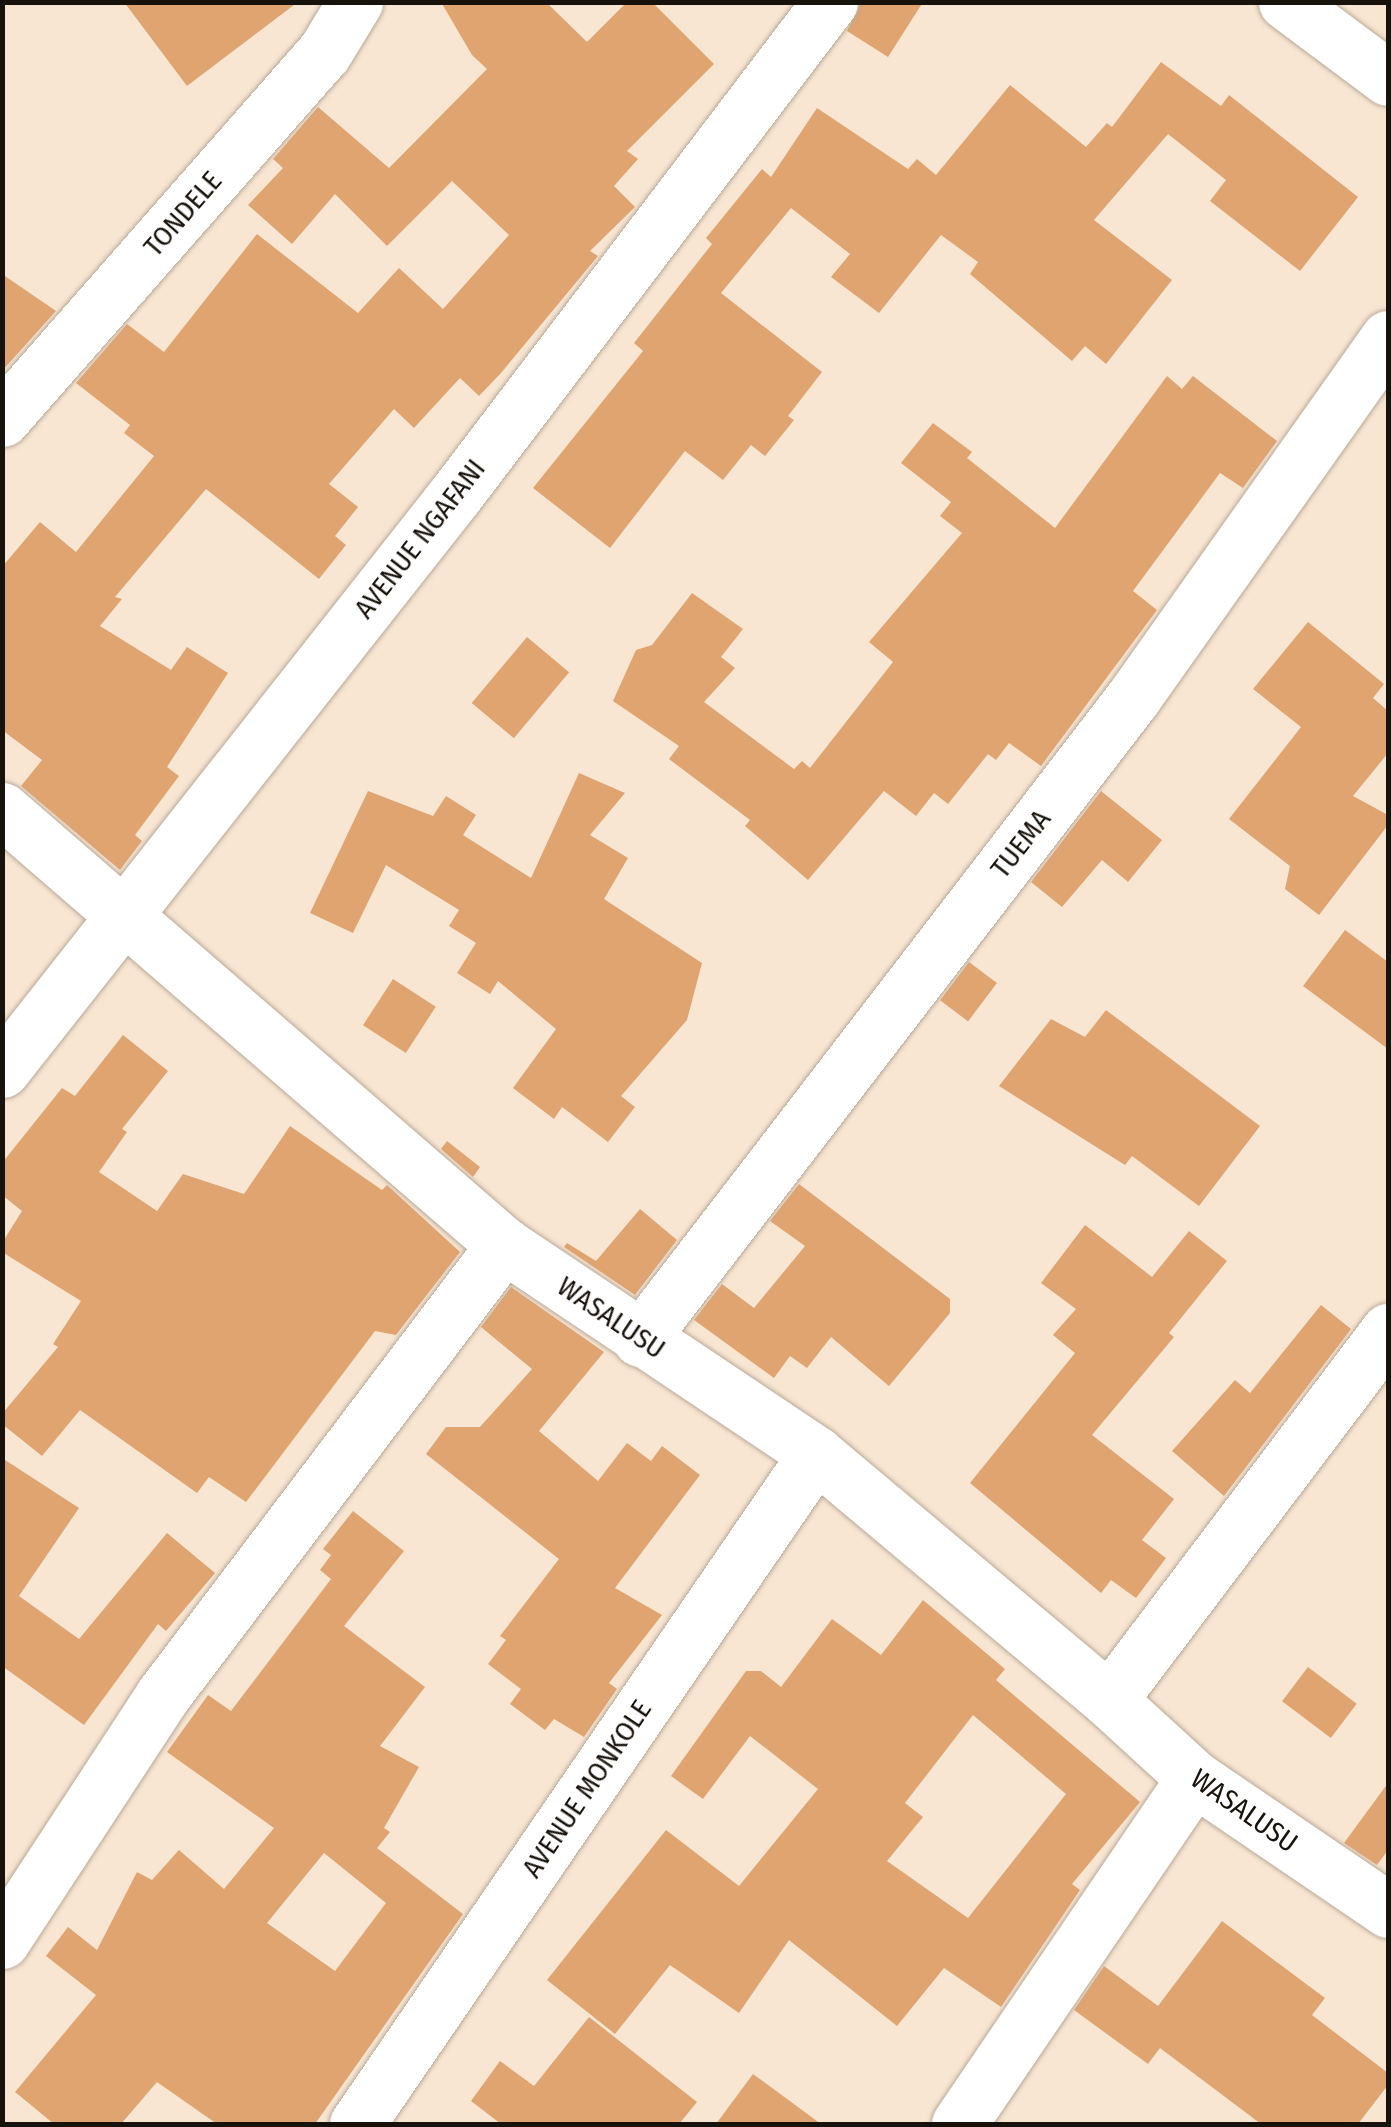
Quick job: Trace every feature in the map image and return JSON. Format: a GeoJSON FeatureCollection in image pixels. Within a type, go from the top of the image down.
{"type":"FeatureCollection","features":[{"type":"Feature","properties":{"kind":"street","name":"TONDELE"},"geometry":{"type":"LineString","coordinates":[[2,418],[324,53],[355,2]]}},
{"type":"Feature","properties":{"kind":"street","name":"AVENUE NGAFANI"},"geometry":{"type":"LineString","coordinates":[[2,1070],[126,918],[830,2]]}},
{"type":"Feature","properties":{"kind":"street"},"geometry":{"type":"LineString","coordinates":[[1286,2],[1388,78]]}},
{"type":"Feature","properties":{"kind":"street","name":"TUEMA"},"geometry":{"type":"LineString","coordinates":[[640,1339],[1133,698],[1388,338]]}},
{"type":"Feature","properties":{"kind":"street","name":"WASALUSU"},"geometry":{"type":"LineString","coordinates":[[2,810],[504,1245],[816,1454],[1109,1700],[1194,1778],[1388,1910]]}},
{"type":"Feature","properties":{"kind":"street"},"geometry":{"type":"LineString","coordinates":[[2,1941],[163,1695],[504,1245]]}},
{"type":"Feature","properties":{"kind":"street"},"geometry":{"type":"LineString","coordinates":[[1109,1700],[1388,1331]]}},
{"type":"Feature","properties":{"kind":"street","name":"AVENUE MONKOLE"},"geometry":{"type":"LineString","coordinates":[[358,2124],[816,1454]]}},
{"type":"Feature","properties":{"kind":"street"},"geometry":{"type":"LineString","coordinates":[[959,2124],[1194,1778]]}},
{"type":"Feature","properties":{"kind":"building"},"geometry":{"type":"Polygon","coordinates":[[[124,2],[298,2],[187,86],[124,2]]]}},
{"type":"Feature","properties":{"kind":"building"},"geometry":{"type":"Polygon","coordinates":[[[441,2],[546,2],[587,42],[627,2],[652,2],[714,64],[627,151],[638,159],[614,186],[635,207],[590,251],[598,256],[501,373],[479,396],[460,378],[414,428],[394,409],[329,484],[358,507],[335,536],[346,545],[319,579],[206,489],[115,597],[122,599],[100,626],[171,670],[187,647],[228,673],[167,767],[179,776],[135,835],[142,841],[120,870],[21,786],[42,760],[2,730],[2,567],[40,522],[76,552],[154,456],[124,433],[130,425],[76,383],[127,324],[164,352],[257,234],[358,313],[399,268],[443,309],[509,235],[452,181],[387,246],[335,194],[292,244],[248,205],[283,168],[273,159],[318,107],[389,168],[487,69],[472,55],[441,2]]]}},
{"type":"Feature","properties":{"kind":"building"},"geometry":{"type":"Polygon","coordinates":[[[861,2],[923,2],[888,57],[847,31],[861,2]]]}},
{"type":"Feature","properties":{"kind":"building"},"geometry":{"type":"Polygon","coordinates":[[[1161,62],[1221,106],[1229,95],[1358,197],[1300,271],[1210,201],[1226,180],[1168,134],[1094,220],[1172,280],[1106,364],[1085,346],[1072,361],[970,274],[978,262],[941,235],[879,313],[831,277],[850,254],[791,208],[721,293],[822,372],[788,416],[794,420],[765,456],[751,445],[723,480],[685,451],[610,548],[533,488],[643,351],[634,343],[712,244],[706,238],[762,169],[771,177],[817,108],[908,169],[917,159],[936,175],[1010,85],[1086,147],[1107,123],[1112,127],[1161,62]]]}},
{"type":"Feature","properties":{"kind":"building"},"geometry":{"type":"Polygon","coordinates":[[[2,274],[56,311],[2,371],[2,274]]]}},
{"type":"Feature","properties":{"kind":"building"},"geometry":{"type":"Polygon","coordinates":[[[1167,376],[1182,389],[1193,376],[1277,441],[1243,488],[1220,473],[1133,591],[1157,610],[1041,766],[1009,743],[996,760],[988,754],[948,804],[934,793],[916,816],[884,791],[808,880],[745,826],[750,820],[669,759],[679,746],[613,701],[636,650],[652,645],[692,593],[743,629],[721,657],[735,668],[704,702],[794,769],[802,761],[810,768],[893,662],[869,642],[962,533],[940,516],[951,502],[901,463],[933,423],[972,452],[967,458],[1055,528],[1167,376]]]}},
{"type":"Feature","properties":{"kind":"building"},"geometry":{"type":"Polygon","coordinates":[[[1308,622],[1384,684],[1373,698],[1388,711],[1388,753],[1353,796],[1388,815],[1388,825],[1319,915],[1285,889],[1290,866],[1229,819],[1301,727],[1253,689],[1308,622]]]}},
{"type":"Feature","properties":{"kind":"building"},"geometry":{"type":"Polygon","coordinates":[[[527,637],[569,672],[514,738],[472,703],[527,637]]]}},
{"type":"Feature","properties":{"kind":"building"},"geometry":{"type":"Polygon","coordinates":[[[579,773],[625,793],[590,835],[628,858],[604,899],[702,963],[687,1020],[621,1096],[635,1107],[608,1142],[562,1107],[554,1119],[513,1088],[556,1029],[498,981],[490,994],[457,973],[476,943],[449,926],[459,910],[386,865],[353,933],[310,913],[368,791],[433,816],[446,796],[476,815],[463,835],[531,878],[579,773]]]}},
{"type":"Feature","properties":{"kind":"building"},"geometry":{"type":"Polygon","coordinates":[[[1101,791],[1162,840],[1128,882],[1102,860],[1062,907],[1031,882],[1101,791]]]}},
{"type":"Feature","properties":{"kind":"building"},"geometry":{"type":"Polygon","coordinates":[[[1345,930],[1388,962],[1388,1049],[1303,986],[1345,930]]]}},
{"type":"Feature","properties":{"kind":"building"},"geometry":{"type":"Polygon","coordinates":[[[969,962],[997,983],[968,1021],[940,1000],[969,962]]]}},
{"type":"Feature","properties":{"kind":"building"},"geometry":{"type":"Polygon","coordinates":[[[393,979],[436,1007],[406,1053],[363,1025],[393,979]]]}},
{"type":"Feature","properties":{"kind":"building"},"geometry":{"type":"Polygon","coordinates":[[[1106,1010],[1260,1126],[1199,1206],[1132,1156],[1125,1165],[999,1086],[1051,1019],[1085,1037],[1106,1010]]]}},
{"type":"Feature","properties":{"kind":"building"},"geometry":{"type":"Polygon","coordinates":[[[123,1035],[168,1071],[122,1129],[127,1132],[99,1172],[157,1211],[183,1174],[244,1194],[290,1126],[382,1190],[387,1185],[460,1252],[396,1335],[375,1331],[246,1502],[209,1477],[197,1493],[80,1410],[42,1456],[2,1424],[2,1414],[58,1347],[53,1344],[81,1301],[2,1252],[2,1243],[22,1211],[2,1195],[2,1163],[62,1088],[75,1096],[123,1035]]]}},
{"type":"Feature","properties":{"kind":"building"},"geometry":{"type":"Polygon","coordinates":[[[447,1141],[480,1167],[473,1177],[441,1149],[447,1141]]]}},
{"type":"Feature","properties":{"kind":"building"},"geometry":{"type":"Polygon","coordinates":[[[799,1184],[950,1299],[950,1313],[889,1386],[831,1337],[807,1368],[790,1356],[774,1378],[694,1320],[722,1284],[754,1308],[805,1246],[770,1221],[799,1184]]]}},
{"type":"Feature","properties":{"kind":"building"},"geometry":{"type":"Polygon","coordinates":[[[640,1209],[677,1240],[635,1295],[564,1247],[567,1243],[596,1261],[640,1209]]]}},
{"type":"Feature","properties":{"kind":"building"},"geometry":{"type":"Polygon","coordinates":[[[1085,1225],[1152,1277],[1189,1231],[1227,1261],[1169,1333],[1174,1337],[1092,1435],[1174,1499],[1142,1540],[1166,1558],[1136,1598],[1111,1580],[1101,1593],[970,1483],[1075,1353],[1053,1335],[1076,1309],[1041,1283],[1085,1225]]]}},
{"type":"Feature","properties":{"kind":"building"},"geometry":{"type":"Polygon","coordinates":[[[511,1287],[604,1352],[539,1431],[598,1481],[627,1443],[651,1461],[662,1446],[700,1475],[615,1588],[662,1615],[609,1683],[617,1689],[584,1737],[554,1719],[545,1730],[510,1704],[521,1689],[488,1664],[506,1640],[500,1636],[559,1559],[426,1454],[446,1427],[480,1427],[532,1369],[481,1327],[511,1287]]]}},
{"type":"Feature","properties":{"kind":"building"},"geometry":{"type":"Polygon","coordinates":[[[1321,1305],[1351,1329],[1224,1496],[1172,1451],[1235,1380],[1250,1393],[1321,1305]]]}},
{"type":"Feature","properties":{"kind":"building"},"geometry":{"type":"Polygon","coordinates":[[[2,1458],[79,1508],[19,1596],[79,1639],[167,1533],[215,1573],[166,1631],[158,1624],[84,1725],[2,1666],[2,1458]]]}},
{"type":"Feature","properties":{"kind":"building"},"geometry":{"type":"Polygon","coordinates":[[[353,1511],[404,1551],[344,1626],[425,1687],[380,1746],[419,1767],[384,1828],[390,1832],[377,1848],[463,1914],[315,2124],[217,2124],[157,2082],[121,2124],[54,2124],[15,2092],[96,1995],[46,1956],[68,1927],[97,1950],[137,1872],[152,1880],[179,1850],[224,1889],[274,1828],[167,1752],[208,1695],[231,1711],[331,1579],[320,1570],[331,1555],[323,1549],[353,1511]],[[324,1853],[267,1923],[335,1971],[386,1903],[324,1853]]]}},
{"type":"Feature","properties":{"kind":"building"},"geometry":{"type":"Polygon","coordinates":[[[923,1600],[1005,1669],[996,1680],[1140,1802],[1072,1884],[1080,1890],[1001,2007],[944,1968],[897,2026],[789,1940],[739,2013],[670,1965],[615,2034],[547,1980],[666,1830],[739,1886],[818,1789],[750,1736],[703,1799],[671,1776],[746,1671],[761,1671],[781,1687],[832,1619],[881,1655],[923,1600]],[[973,1715],[905,1803],[923,1817],[887,1861],[968,1918],[1066,1794],[973,1715]]]}},
{"type":"Feature","properties":{"kind":"building"},"geometry":{"type":"Polygon","coordinates":[[[1308,1667],[1357,1704],[1331,1738],[1282,1701],[1308,1667]]]}},
{"type":"Feature","properties":{"kind":"building"},"geometry":{"type":"Polygon","coordinates":[[[1388,1783],[1388,1850],[1377,1865],[1344,1843],[1388,1783]]]}},
{"type":"Feature","properties":{"kind":"building"},"geometry":{"type":"Polygon","coordinates":[[[1222,1921],[1325,1998],[1312,2015],[1388,2073],[1388,2085],[1358,2124],[1261,2124],[1160,2048],[1148,2064],[1074,2010],[1104,1966],[1158,2006],[1222,1921]]]}},
{"type":"Feature","properties":{"kind":"building"},"geometry":{"type":"Polygon","coordinates":[[[589,2017],[697,2102],[679,2124],[501,2124],[471,2101],[500,2061],[534,2086],[589,2017]]]}},
{"type":"Feature","properties":{"kind":"building"},"geometry":{"type":"Polygon","coordinates":[[[753,2074],[821,2124],[716,2124],[753,2074]]]}}]}
